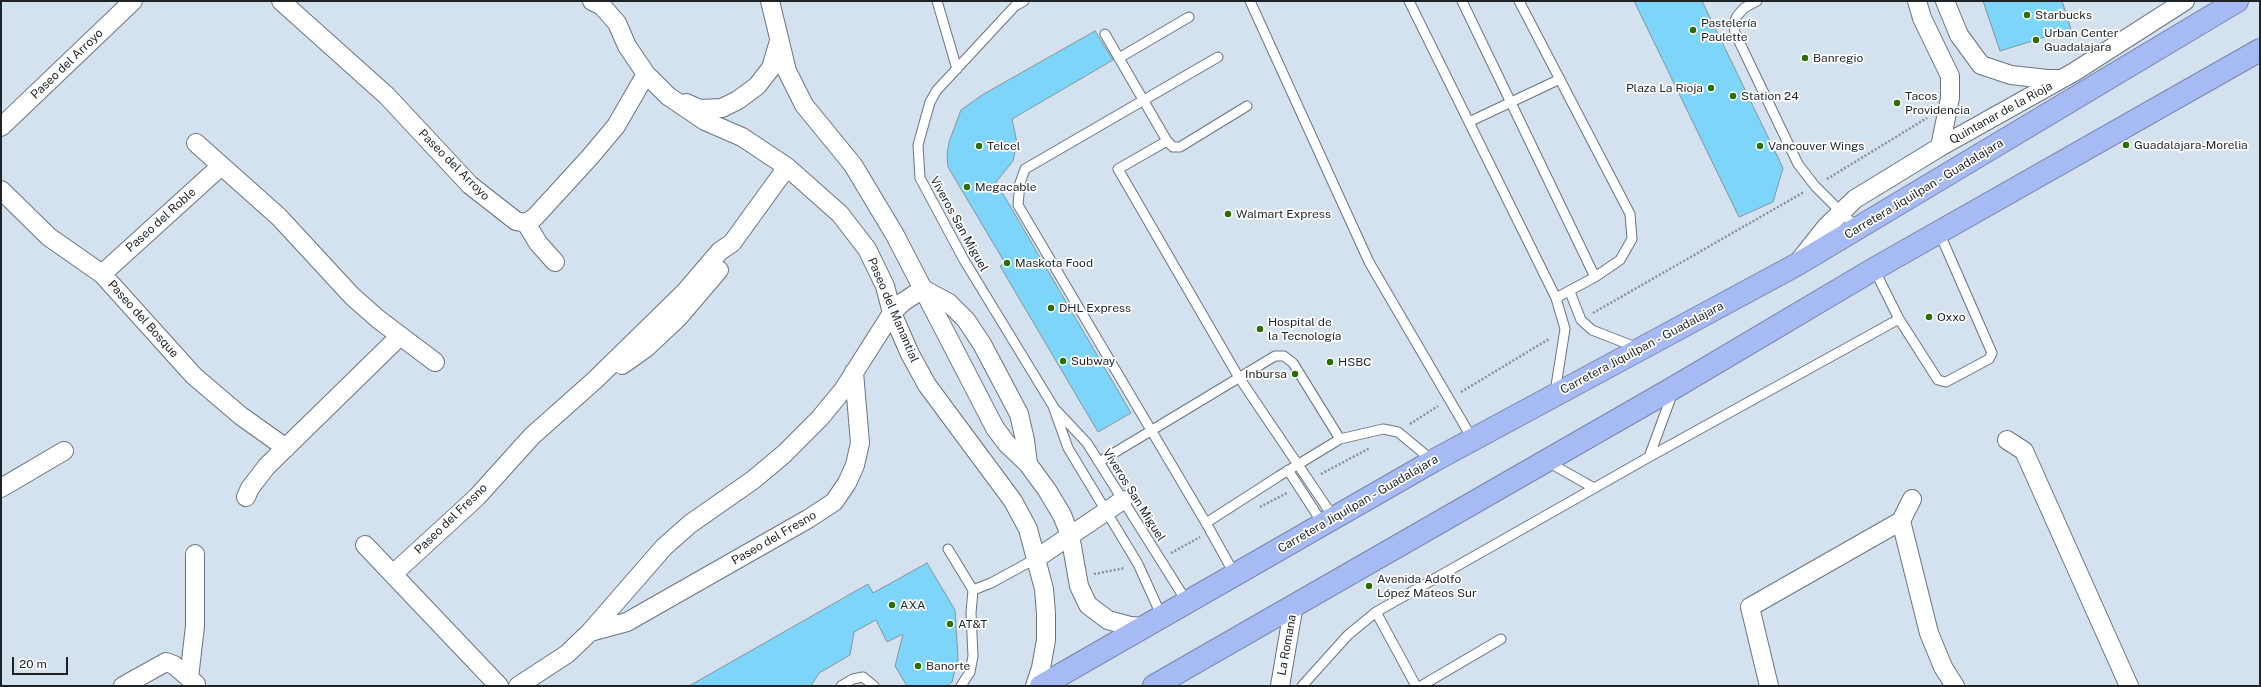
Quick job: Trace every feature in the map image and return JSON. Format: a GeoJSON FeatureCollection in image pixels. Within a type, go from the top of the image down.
{"type":"FeatureCollection","features":[{"type":"Feature","properties":{"kind":"highway","name":"Carretera Jiquilpan - Guadalajara"},"geometry":{"type":"LineString","coordinates":[[1041,686],[1433,461],[1796,265],[2237,1]]}},
{"type":"Feature","properties":{"kind":"highway"},"geometry":{"type":"LineString","coordinates":[[1154,686],[1294,604],[1675,387],[1874,269],[2260,50]]}},
{"type":"Feature","properties":{"kind":"street","name":"Paseo del Arroyo"},"geometry":{"type":"LineString","coordinates":[[1,127],[133,1]]}},
{"type":"Feature","properties":{"kind":"street","name":"Paseo del Arroyo"},"geometry":{"type":"LineString","coordinates":[[281,1],[387,96],[470,185],[516,221],[526,223]]}},
{"type":"Feature","properties":{"kind":"street","name":"Paseo del Manantial"},"geometry":{"type":"LineString","coordinates":[[592,1],[602,6],[617,23],[627,46],[646,74],[668,96],[705,121],[742,137],[787,167],[840,214],[867,249],[885,286],[892,313],[910,354],[927,385],[1017,507],[1028,529],[1037,558],[1044,590],[1046,640],[1041,668],[1035,686]]}},
{"type":"Feature","properties":{"kind":"street"},"geometry":{"type":"LineString","coordinates":[[770,1],[787,71],[804,105],[853,164],[895,235],[995,428],[1007,444],[1028,464],[1047,490],[1070,535],[1077,578],[1083,596],[1097,614],[1119,623],[1153,622]]}},
{"type":"Feature","properties":{"kind":"street","name":"Quintanar de la Rioja"},"geometry":{"type":"LineString","coordinates":[[1917,1],[1922,18],[1950,76],[1950,98],[1940,147]]}},
{"type":"Feature","properties":{"kind":"street","name":"Quintanar de la Rioja"},"geometry":{"type":"LineString","coordinates":[[1945,1],[1959,35],[1981,65],[2011,75],[2047,79],[2062,78]]}},
{"type":"Feature","properties":{"kind":"street","name":"Quintanar de la Rioja"},"geometry":{"type":"LineString","coordinates":[[1796,265],[1840,212],[1855,199],[1940,147],[2062,78],[2185,1]]}},
{"type":"Feature","properties":{"kind":"street"},"geometry":{"type":"LineString","coordinates":[[668,96],[700,109],[722,108],[738,100],[757,86],[771,68],[780,39]]}},
{"type":"Feature","properties":{"kind":"street"},"geometry":{"type":"LineString","coordinates":[[555,262],[538,243],[526,223],[535,217],[616,126],[646,74]]}},
{"type":"Feature","properties":{"kind":"street"},"geometry":{"type":"LineString","coordinates":[[196,143],[279,218],[352,296],[399,337],[434,362]]}},
{"type":"Feature","properties":{"kind":"street","name":"Paseo del Roble"},"geometry":{"type":"LineString","coordinates":[[102,274],[221,166]]}},
{"type":"Feature","properties":{"kind":"street","name":"Paseo del Fresno"},"geometry":{"type":"LineString","coordinates":[[393,574],[477,496],[532,436],[595,380],[646,348],[678,318],[707,286],[729,257],[732,243],[787,167]]}},
{"type":"Feature","properties":{"kind":"street","name":"Paseo del Bosque"},"geometry":{"type":"LineString","coordinates":[[1,190],[49,238],[102,274],[194,376],[240,416],[286,448]]}},
{"type":"Feature","properties":{"kind":"street"},"geometry":{"type":"LineString","coordinates":[[923,289],[949,302],[966,320],[982,344],[1019,414],[1025,440],[1028,464]]}},
{"type":"Feature","properties":{"kind":"street","name":"Paseo del Fresno"},"geometry":{"type":"LineString","coordinates":[[518,686],[567,654],[590,632],[664,547],[690,524],[753,480],[784,454],[820,418],[854,372],[892,313],[912,295],[923,289]]}},
{"type":"Feature","properties":{"kind":"street"},"geometry":{"type":"LineString","coordinates":[[246,496],[257,479],[286,448],[399,337]]}},
{"type":"Feature","properties":{"kind":"street","name":"Paseo del Fresno"},"geometry":{"type":"LineString","coordinates":[[590,632],[627,622],[808,519],[834,502],[847,483],[855,466],[860,443],[854,372]]}},
{"type":"Feature","properties":{"kind":"street"},"geometry":{"type":"LineString","coordinates":[[2007,440],[2024,451],[2128,686]]}},
{"type":"Feature","properties":{"kind":"street"},"geometry":{"type":"LineString","coordinates":[[1,488],[64,451]]}},
{"type":"Feature","properties":{"kind":"street"},"geometry":{"type":"LineString","coordinates":[[1769,686],[1743,603],[1901,521],[1912,499]]}},
{"type":"Feature","properties":{"kind":"street"},"geometry":{"type":"LineString","coordinates":[[1037,558],[1123,500]]}},
{"type":"Feature","properties":{"kind":"street"},"geometry":{"type":"LineString","coordinates":[[1901,521],[1929,633],[1943,667],[1955,686]]}},
{"type":"Feature","properties":{"kind":"street"},"geometry":{"type":"LineString","coordinates":[[365,545],[499,686]]}},
{"type":"Feature","properties":{"kind":"street"},"geometry":{"type":"LineString","coordinates":[[194,682],[195,554]]}},
{"type":"Feature","properties":{"kind":"street","name":"La Romana"},"geometry":{"type":"LineString","coordinates":[[1280,686],[1294,604]]}},
{"type":"Feature","properties":{"kind":"street"},"geometry":{"type":"LineString","coordinates":[[123,686],[166,662],[174,665],[194,682]]}},
{"type":"Feature","properties":{"kind":"lane"},"geometry":{"type":"LineString","coordinates":[[937,1],[956,69]]}},
{"type":"Feature","properties":{"kind":"lane","name":"Víveros San Miguel"},"geometry":{"type":"LineString","coordinates":[[1024,1],[1015,6],[937,90],[924,116],[918,145],[920,178],[964,260],[1053,406],[1087,443],[1188,602]]}},
{"type":"Feature","properties":{"kind":"lane"},"geometry":{"type":"LineString","coordinates":[[1250,1],[1369,262],[1473,440]]}},
{"type":"Feature","properties":{"kind":"lane"},"geometry":{"type":"LineString","coordinates":[[1409,1],[1556,298],[1565,329],[1555,394]]}},
{"type":"Feature","properties":{"kind":"lane"},"geometry":{"type":"LineString","coordinates":[[1462,1],[1595,277]]}},
{"type":"Feature","properties":{"kind":"lane"},"geometry":{"type":"LineString","coordinates":[[1519,1],[1630,214],[1632,239],[1620,260],[1570,292],[1556,298]]}},
{"type":"Feature","properties":{"kind":"lane"},"geometry":{"type":"LineString","coordinates":[[1757,1],[1744,8],[1737,16],[1734,23],[1735,33],[1798,164],[1815,186],[1858,229]]}},
{"type":"Feature","properties":{"kind":"lane"},"geometry":{"type":"LineString","coordinates":[[1119,58],[1189,17]]}},
{"type":"Feature","properties":{"kind":"lane"},"geometry":{"type":"LineString","coordinates":[[1105,34],[1166,141],[1173,147],[1180,147],[1247,106]]}},
{"type":"Feature","properties":{"kind":"lane"},"geometry":{"type":"LineString","coordinates":[[1218,57],[1025,169],[1020,183],[1018,205],[1151,429],[1235,575]]}},
{"type":"Feature","properties":{"kind":"lane"},"geometry":{"type":"LineString","coordinates":[[1469,122],[1560,79]]}},
{"type":"Feature","properties":{"kind":"lane"},"geometry":{"type":"LineString","coordinates":[[1166,141],[1118,169],[1238,376],[1298,464],[1328,521]]}},
{"type":"Feature","properties":{"kind":"lane"},"geometry":{"type":"LineString","coordinates":[[1874,269],[1899,319],[1938,380],[1946,382],[1989,359],[1992,353],[1939,232]]}},
{"type":"Feature","properties":{"kind":"lane"},"geometry":{"type":"LineString","coordinates":[[1570,292],[1581,320],[1592,330],[1639,349]]}},
{"type":"Feature","properties":{"kind":"lane"},"geometry":{"type":"LineString","coordinates":[[1302,686],[1348,635],[1376,612],[1649,457],[1899,319]]}},
{"type":"Feature","properties":{"kind":"lane"},"geometry":{"type":"LineString","coordinates":[[1099,462],[1238,376],[1275,356],[1284,356],[1293,363],[1340,440]]}},
{"type":"Feature","properties":{"kind":"lane"},"geometry":{"type":"LineString","coordinates":[[1649,457],[1675,387]]}},
{"type":"Feature","properties":{"kind":"lane","name":"Víveros San Miguel"},"geometry":{"type":"LineString","coordinates":[[1053,406],[1068,448],[1138,564],[1153,622]]}},
{"type":"Feature","properties":{"kind":"lane"},"geometry":{"type":"LineString","coordinates":[[1206,523],[1288,470],[1340,440],[1383,429],[1398,432],[1433,461]]}},
{"type":"Feature","properties":{"kind":"lane"},"geometry":{"type":"LineString","coordinates":[[1546,461],[1594,488]]}},
{"type":"Feature","properties":{"kind":"lane"},"geometry":{"type":"LineString","coordinates":[[1288,470],[1328,521]]}},
{"type":"Feature","properties":{"kind":"lane"},"geometry":{"type":"LineString","coordinates":[[948,549],[974,590],[971,613],[972,656],[970,672],[961,686]]}},
{"type":"Feature","properties":{"kind":"lane"},"geometry":{"type":"LineString","coordinates":[[974,590],[991,583],[1037,558]]}},
{"type":"Feature","properties":{"kind":"lane"},"geometry":{"type":"LineString","coordinates":[[1376,612],[1416,686]]}},
{"type":"Feature","properties":{"kind":"lane"},"geometry":{"type":"LineString","coordinates":[[1421,686],[1501,639]]}},
{"type":"Feature","properties":{"kind":"lane"},"geometry":{"type":"LineString","coordinates":[[841,686],[853,679],[863,677],[874,686]]}},
{"type":"Feature","properties":{"kind":"path"},"geometry":{"type":"LineString","coordinates":[[1077,578],[1138,564]]}},
{"type":"Feature","properties":{"kind":"building","name":"Plaza La Rioja"},"geometry":{"type":"Polygon","coordinates":[[[1634,1],[1702,1],[1783,168],[1773,202],[1739,217],[1634,1]]]}},
{"type":"Feature","properties":{"kind":"building","name":"Starbucks"},"geometry":{"type":"Polygon","coordinates":[[[1983,1],[2062,1],[2071,29],[2000,51],[1983,1]]]}},
{"type":"Feature","properties":{"kind":"building"},"geometry":{"type":"Polygon","coordinates":[[[1095,31],[1113,60],[1012,119],[1017,143],[1013,161],[996,182],[1131,413],[1098,432],[1000,266],[1005,263],[948,167],[947,154],[949,142],[961,110],[982,95],[1095,31]]]}},
{"type":"Feature","properties":{"kind":"building"},"geometry":{"type":"Polygon","coordinates":[[[927,563],[955,610],[958,659],[952,682],[947,686],[907,686],[895,666],[903,634],[887,642],[876,620],[854,632],[850,655],[819,673],[811,686],[689,686],[868,584],[873,593],[927,563]]]}},
{"type":"Feature","properties":{"kind":"place","name":"Starbucks"},"geometry":{"type":"Point","coordinates":[2027,15]}},
{"type":"Feature","properties":{"kind":"place","name":"Pastelería Paulette"},"geometry":{"type":"Point","coordinates":[1693,30]}},
{"type":"Feature","properties":{"kind":"place","name":"Urban Center Guadalajara"},"geometry":{"type":"Point","coordinates":[2036,40]}},
{"type":"Feature","properties":{"kind":"place","name":"Banregio"},"geometry":{"type":"Point","coordinates":[1805,58]}},
{"type":"Feature","properties":{"kind":"place","name":"Plaza La Rioja"},"geometry":{"type":"Point","coordinates":[1711,88]}},
{"type":"Feature","properties":{"kind":"place","name":"Station 24"},"geometry":{"type":"Point","coordinates":[1733,96]}},
{"type":"Feature","properties":{"kind":"place","name":"Tacos Providencia"},"geometry":{"type":"Point","coordinates":[1897,103]}},
{"type":"Feature","properties":{"kind":"place","name":"Guadalajara-Morelia"},"geometry":{"type":"Point","coordinates":[2126,145]}},
{"type":"Feature","properties":{"kind":"place","name":"Telcel"},"geometry":{"type":"Point","coordinates":[979,146]}},
{"type":"Feature","properties":{"kind":"place","name":"Vancouver Wings"},"geometry":{"type":"Point","coordinates":[1760,146]}},
{"type":"Feature","properties":{"kind":"place","name":"Megacable"},"geometry":{"type":"Point","coordinates":[967,187]}},
{"type":"Feature","properties":{"kind":"place","name":"Walmart Express"},"geometry":{"type":"Point","coordinates":[1228,214]}},
{"type":"Feature","properties":{"kind":"place","name":"Maskota Food"},"geometry":{"type":"Point","coordinates":[1007,263]}},
{"type":"Feature","properties":{"kind":"place","name":"DHL Express"},"geometry":{"type":"Point","coordinates":[1051,308]}},
{"type":"Feature","properties":{"kind":"place","name":"Oxxo"},"geometry":{"type":"Point","coordinates":[1929,317]}},
{"type":"Feature","properties":{"kind":"place","name":"Hospital de la Tecnología"},"geometry":{"type":"Point","coordinates":[1260,329]}},
{"type":"Feature","properties":{"kind":"place","name":"Subway"},"geometry":{"type":"Point","coordinates":[1063,361]}},
{"type":"Feature","properties":{"kind":"place","name":"HSBC"},"geometry":{"type":"Point","coordinates":[1330,362]}},
{"type":"Feature","properties":{"kind":"place","name":"Inbursa"},"geometry":{"type":"Point","coordinates":[1295,374]}},
{"type":"Feature","properties":{"kind":"place","name":"Avenida Adolfo López Mateos Sur"},"geometry":{"type":"Point","coordinates":[1369,586]}},
{"type":"Feature","properties":{"kind":"place","name":"AXA"},"geometry":{"type":"Point","coordinates":[892,605]}},
{"type":"Feature","properties":{"kind":"place","name":"AT&T"},"geometry":{"type":"Point","coordinates":[950,624]}},
{"type":"Feature","properties":{"kind":"place","name":"Banorte"},"geometry":{"type":"Point","coordinates":[918,666]}}]}
